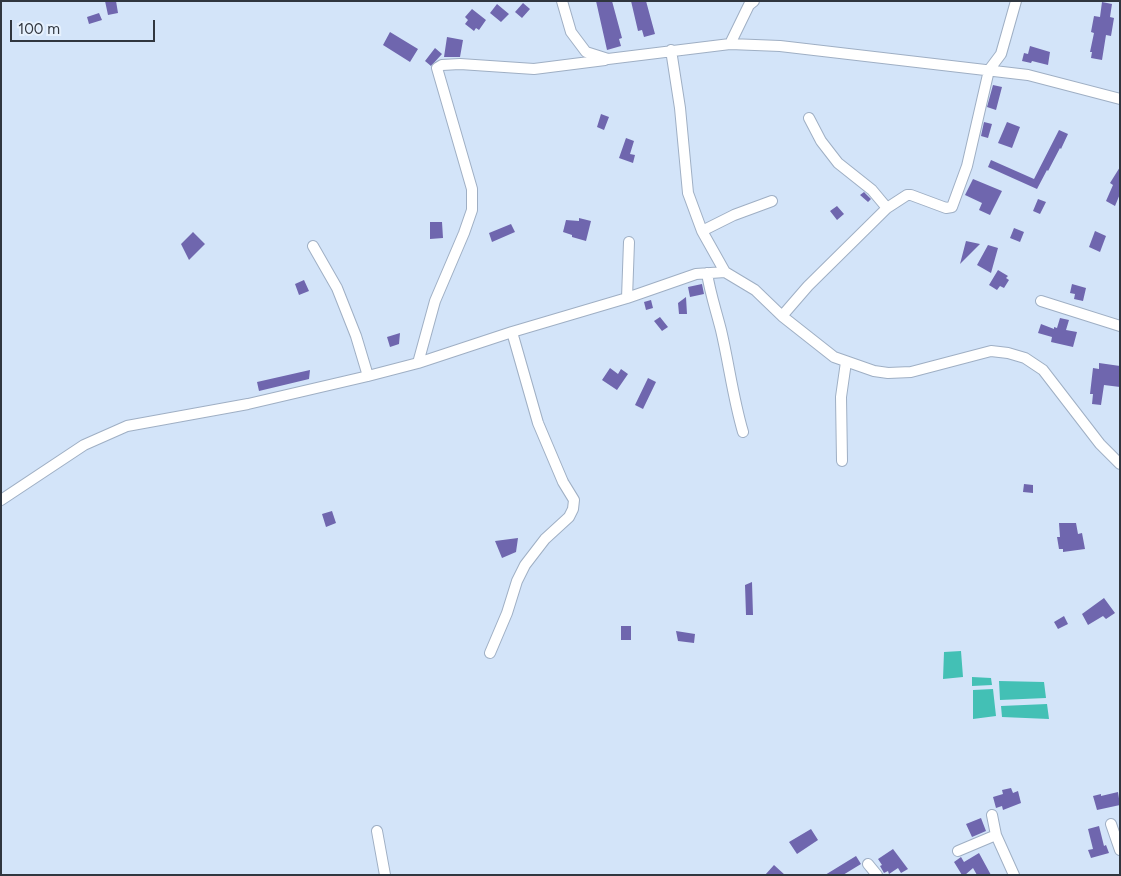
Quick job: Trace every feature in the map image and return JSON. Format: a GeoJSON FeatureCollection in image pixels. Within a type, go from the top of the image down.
{"type":"FeatureCollection","features":[{"type":"Feature","properties":{"kind":"street"},"geometry":{"type":"LineString","coordinates":[[562,1],[571,32],[586,52],[608,59]]}},
{"type":"Feature","properties":{"kind":"street"},"geometry":{"type":"LineString","coordinates":[[730,44],[749,5],[754,1]]}},
{"type":"Feature","properties":{"kind":"street"},"geometry":{"type":"LineString","coordinates":[[782,316],[808,286],[887,208],[907,195],[946,208],[952,208],[967,166],[979,121],[989,70],[1001,54],[1016,1]]}},
{"type":"Feature","properties":{"kind":"street"},"geometry":{"type":"LineString","coordinates":[[418,363],[435,301],[472,210],[472,189],[438,68],[442,65],[460,64],[534,69],[671,50],[730,44],[780,46],[1028,75],[1120,99]]}},
{"type":"Feature","properties":{"kind":"street"},"geometry":{"type":"LineString","coordinates":[[671,50],[680,108],[688,193],[702,231],[725,272],[755,290],[782,316],[834,357],[874,371],[888,373],[910,372],[991,351],[1025,358],[1042,370],[1100,444],[1120,464]]}},
{"type":"Feature","properties":{"kind":"street"},"geometry":{"type":"LineString","coordinates":[[809,118],[821,141],[838,163],[872,190],[887,208]]}},
{"type":"Feature","properties":{"kind":"street"},"geometry":{"type":"LineString","coordinates":[[702,231],[734,215],[772,201]]}},
{"type":"Feature","properties":{"kind":"street"},"geometry":{"type":"LineString","coordinates":[[626,298],[629,242]]}},
{"type":"Feature","properties":{"kind":"street"},"geometry":{"type":"LineString","coordinates":[[314,246],[337,288],[356,336],[368,376]]}},
{"type":"Feature","properties":{"kind":"street"},"geometry":{"type":"LineString","coordinates":[[1,500],[84,445],[128,426],[248,404],[368,376],[418,363],[512,332],[626,298],[696,274],[725,272]]}},
{"type":"Feature","properties":{"kind":"street"},"geometry":{"type":"LineString","coordinates":[[707,273],[709,291],[721,329],[735,405],[743,432]]}},
{"type":"Feature","properties":{"kind":"street"},"geometry":{"type":"LineString","coordinates":[[1040,301],[1120,326]]}},
{"type":"Feature","properties":{"kind":"street"},"geometry":{"type":"LineString","coordinates":[[490,653],[508,613],[517,581],[525,565],[545,539],[569,517],[573,509],[574,500],[563,482],[538,423],[512,332]]}},
{"type":"Feature","properties":{"kind":"street"},"geometry":{"type":"LineString","coordinates":[[842,461],[841,397],[846,362]]}},
{"type":"Feature","properties":{"kind":"street"},"geometry":{"type":"LineString","coordinates":[[992,815],[996,835],[1014,875]]}},
{"type":"Feature","properties":{"kind":"street"},"geometry":{"type":"LineString","coordinates":[[1111,824],[1120,850]]}},
{"type":"Feature","properties":{"kind":"street"},"geometry":{"type":"LineString","coordinates":[[377,832],[385,875]]}},
{"type":"Feature","properties":{"kind":"street"},"geometry":{"type":"LineString","coordinates":[[958,851],[996,835]]}},
{"type":"Feature","properties":{"kind":"street"},"geometry":{"type":"LineString","coordinates":[[868,864],[878,875]]}},
{"type":"Feature","properties":{"kind":"shaded area"},"geometry":{"type":"Polygon","coordinates":[[[961,651],[963,677],[943,679],[944,652],[961,651]]]}},
{"type":"Feature","properties":{"kind":"shaded area"},"geometry":{"type":"Polygon","coordinates":[[[972,677],[991,678],[992,685],[972,686],[972,677]]]}},
{"type":"Feature","properties":{"kind":"shaded area"},"geometry":{"type":"Polygon","coordinates":[[[999,681],[1044,682],[1046,698],[1000,700],[999,681]]]}},
{"type":"Feature","properties":{"kind":"shaded area"},"geometry":{"type":"Polygon","coordinates":[[[993,689],[996,716],[973,719],[973,690],[993,689]]]}},
{"type":"Feature","properties":{"kind":"shaded area"},"geometry":{"type":"Polygon","coordinates":[[[1047,704],[1049,719],[1002,717],[1001,706],[1047,704]]]}},
{"type":"Feature","properties":{"kind":"building"},"geometry":{"type":"Polygon","coordinates":[[[105,1],[116,1],[118,13],[108,15],[105,1]]]}},
{"type":"Feature","properties":{"kind":"building"},"geometry":{"type":"Polygon","coordinates":[[[596,1],[612,1],[622,38],[619,39],[621,46],[607,50],[596,1]]]}},
{"type":"Feature","properties":{"kind":"building"},"geometry":{"type":"Polygon","coordinates":[[[631,1],[646,1],[655,34],[644,37],[642,30],[638,31],[631,1]]]}},
{"type":"Feature","properties":{"kind":"building"},"geometry":{"type":"Polygon","coordinates":[[[1102,2],[1112,4],[1110,17],[1114,18],[1111,36],[1106,35],[1102,60],[1091,58],[1092,52],[1090,52],[1094,33],[1091,32],[1094,16],[1100,17],[1102,2]]]}},
{"type":"Feature","properties":{"kind":"building"},"geometry":{"type":"Polygon","coordinates":[[[523,3],[530,9],[522,18],[515,12],[523,3]]]}},
{"type":"Feature","properties":{"kind":"building"},"geometry":{"type":"Polygon","coordinates":[[[497,4],[509,14],[501,22],[490,13],[497,4]]]}},
{"type":"Feature","properties":{"kind":"building"},"geometry":{"type":"Polygon","coordinates":[[[472,9],[486,20],[479,30],[476,28],[474,31],[465,24],[468,20],[465,17],[472,9]]]}},
{"type":"Feature","properties":{"kind":"building"},"geometry":{"type":"Polygon","coordinates":[[[99,13],[102,20],[89,24],[87,17],[99,13]]]}},
{"type":"Feature","properties":{"kind":"building"},"geometry":{"type":"Polygon","coordinates":[[[390,32],[418,49],[410,62],[383,45],[390,32]]]}},
{"type":"Feature","properties":{"kind":"building"},"geometry":{"type":"Polygon","coordinates":[[[447,37],[463,40],[460,57],[444,57],[447,37]]]}},
{"type":"Feature","properties":{"kind":"building"},"geometry":{"type":"Polygon","coordinates":[[[1030,46],[1050,52],[1048,65],[1032,61],[1031,63],[1022,61],[1024,53],[1028,54],[1030,46]]]}},
{"type":"Feature","properties":{"kind":"building"},"geometry":{"type":"Polygon","coordinates":[[[435,48],[442,54],[431,66],[425,61],[435,48]]]}},
{"type":"Feature","properties":{"kind":"building"},"geometry":{"type":"Polygon","coordinates":[[[993,85],[1002,87],[996,110],[987,107],[993,85]]]}},
{"type":"Feature","properties":{"kind":"building"},"geometry":{"type":"Polygon","coordinates":[[[601,114],[609,117],[604,130],[597,127],[601,114]]]}},
{"type":"Feature","properties":{"kind":"building"},"geometry":{"type":"Polygon","coordinates":[[[984,122],[992,124],[988,138],[981,136],[984,122]]]}},
{"type":"Feature","properties":{"kind":"building"},"geometry":{"type":"Polygon","coordinates":[[[1007,122],[1020,127],[1012,148],[998,143],[1007,122]]]}},
{"type":"Feature","properties":{"kind":"building"},"geometry":{"type":"Polygon","coordinates":[[[1059,130],[1068,134],[1037,189],[988,167],[991,160],[1034,179],[1059,130]]]}},
{"type":"Feature","properties":{"kind":"building"},"geometry":{"type":"Polygon","coordinates":[[[626,138],[634,141],[630,154],[635,155],[633,163],[619,158],[626,138]]]}},
{"type":"Feature","properties":{"kind":"building"},"geometry":{"type":"Polygon","coordinates":[[[1120,167],[1120,194],[1115,206],[1106,201],[1113,185],[1110,183],[1120,167]]]}},
{"type":"Feature","properties":{"kind":"building"},"geometry":{"type":"Polygon","coordinates":[[[973,179],[1002,191],[990,215],[979,210],[982,203],[965,195],[973,179]]]}},
{"type":"Feature","properties":{"kind":"building"},"geometry":{"type":"Polygon","coordinates":[[[864,192],[871,199],[868,202],[860,195],[864,192]]]}},
{"type":"Feature","properties":{"kind":"building"},"geometry":{"type":"Polygon","coordinates":[[[1038,199],[1046,202],[1040,214],[1033,211],[1038,199]]]}},
{"type":"Feature","properties":{"kind":"building"},"geometry":{"type":"Polygon","coordinates":[[[837,206],[844,214],[837,220],[830,211],[837,206]]]}},
{"type":"Feature","properties":{"kind":"building"},"geometry":{"type":"Polygon","coordinates":[[[579,218],[591,221],[586,241],[563,232],[566,220],[579,221],[579,218]]]}},
{"type":"Feature","properties":{"kind":"building"},"geometry":{"type":"Polygon","coordinates":[[[430,222],[442,222],[443,238],[430,239],[430,222]]]}},
{"type":"Feature","properties":{"kind":"building"},"geometry":{"type":"Polygon","coordinates":[[[511,224],[515,232],[492,242],[489,233],[511,224]]]}},
{"type":"Feature","properties":{"kind":"building"},"geometry":{"type":"Polygon","coordinates":[[[1014,228],[1024,232],[1020,242],[1010,238],[1014,228]]]}},
{"type":"Feature","properties":{"kind":"building"},"geometry":{"type":"Polygon","coordinates":[[[1095,231],[1106,236],[1100,252],[1089,247],[1095,231]]]}},
{"type":"Feature","properties":{"kind":"building"},"geometry":{"type":"Polygon","coordinates":[[[193,232],[205,244],[189,260],[181,244],[193,232]]]}},
{"type":"Feature","properties":{"kind":"building"},"geometry":{"type":"Polygon","coordinates":[[[966,241],[980,244],[960,264],[966,241]]]}},
{"type":"Feature","properties":{"kind":"building"},"geometry":{"type":"Polygon","coordinates":[[[988,245],[998,248],[991,273],[977,265],[988,245]]]}},
{"type":"Feature","properties":{"kind":"building"},"geometry":{"type":"Polygon","coordinates":[[[998,270],[1008,276],[1006,278],[1009,280],[1004,288],[1000,286],[997,290],[989,285],[998,270]]]}},
{"type":"Feature","properties":{"kind":"building"},"geometry":{"type":"Polygon","coordinates":[[[304,280],[309,291],[299,295],[295,284],[304,280]]]}},
{"type":"Feature","properties":{"kind":"building"},"geometry":{"type":"Polygon","coordinates":[[[702,284],[704,294],[690,297],[688,287],[702,284]]]}},
{"type":"Feature","properties":{"kind":"building"},"geometry":{"type":"Polygon","coordinates":[[[1072,284],[1086,288],[1083,301],[1074,299],[1075,294],[1070,293],[1072,284]]]}},
{"type":"Feature","properties":{"kind":"building"},"geometry":{"type":"Polygon","coordinates":[[[686,297],[687,314],[679,314],[678,303],[686,297]]]}},
{"type":"Feature","properties":{"kind":"building"},"geometry":{"type":"Polygon","coordinates":[[[651,300],[653,308],[646,310],[644,302],[651,300]]]}},
{"type":"Feature","properties":{"kind":"building"},"geometry":{"type":"Polygon","coordinates":[[[660,317],[668,327],[662,331],[654,321],[660,317]]]}},
{"type":"Feature","properties":{"kind":"building"},"geometry":{"type":"Polygon","coordinates":[[[1060,318],[1069,320],[1066,330],[1077,332],[1073,347],[1051,342],[1052,337],[1038,333],[1041,324],[1054,329],[1054,327],[1057,328],[1060,318]]]}},
{"type":"Feature","properties":{"kind":"building"},"geometry":{"type":"Polygon","coordinates":[[[400,333],[399,344],[390,347],[387,337],[400,333]]]}},
{"type":"Feature","properties":{"kind":"building"},"geometry":{"type":"Polygon","coordinates":[[[1099,363],[1120,366],[1120,387],[1104,385],[1101,405],[1092,404],[1093,394],[1090,394],[1093,368],[1099,369],[1099,363]]]}},
{"type":"Feature","properties":{"kind":"building"},"geometry":{"type":"Polygon","coordinates":[[[610,368],[618,374],[621,369],[628,374],[617,390],[602,380],[610,368]]]}},
{"type":"Feature","properties":{"kind":"building"},"geometry":{"type":"Polygon","coordinates":[[[310,370],[309,379],[259,391],[257,382],[310,370]]]}},
{"type":"Feature","properties":{"kind":"building"},"geometry":{"type":"Polygon","coordinates":[[[648,378],[656,382],[643,409],[635,405],[648,378]]]}},
{"type":"Feature","properties":{"kind":"building"},"geometry":{"type":"Polygon","coordinates":[[[1024,484],[1033,485],[1033,493],[1023,492],[1024,484]]]}},
{"type":"Feature","properties":{"kind":"building"},"geometry":{"type":"Polygon","coordinates":[[[332,511],[336,523],[326,527],[322,514],[332,511]]]}},
{"type":"Feature","properties":{"kind":"building"},"geometry":{"type":"Polygon","coordinates":[[[1059,523],[1076,523],[1078,534],[1082,533],[1085,549],[1063,552],[1063,549],[1059,549],[1057,537],[1060,537],[1059,523]]]}},
{"type":"Feature","properties":{"kind":"building"},"geometry":{"type":"Polygon","coordinates":[[[518,538],[516,552],[502,558],[495,541],[518,538]]]}},
{"type":"Feature","properties":{"kind":"building"},"geometry":{"type":"Polygon","coordinates":[[[752,582],[753,615],[746,615],[745,585],[752,582]]]}},
{"type":"Feature","properties":{"kind":"building"},"geometry":{"type":"Polygon","coordinates":[[[1104,598],[1115,613],[1106,619],[1103,616],[1088,625],[1082,614],[1104,598]]]}},
{"type":"Feature","properties":{"kind":"building"},"geometry":{"type":"Polygon","coordinates":[[[1064,616],[1068,624],[1058,629],[1054,622],[1064,616]]]}},
{"type":"Feature","properties":{"kind":"building"},"geometry":{"type":"Polygon","coordinates":[[[621,626],[631,626],[631,640],[621,640],[621,626]]]}},
{"type":"Feature","properties":{"kind":"building"},"geometry":{"type":"Polygon","coordinates":[[[676,631],[695,634],[694,643],[678,641],[676,631]]]}},
{"type":"Feature","properties":{"kind":"building"},"geometry":{"type":"Polygon","coordinates":[[[1011,788],[1013,793],[1018,791],[1021,803],[1003,810],[1002,806],[996,808],[993,797],[1003,794],[1002,790],[1011,788]]]}},
{"type":"Feature","properties":{"kind":"building"},"geometry":{"type":"Polygon","coordinates":[[[1118,792],[1120,805],[1097,810],[1093,796],[1118,792]]]}},
{"type":"Feature","properties":{"kind":"building"},"geometry":{"type":"Polygon","coordinates":[[[981,818],[986,831],[972,837],[966,824],[981,818]]]}},
{"type":"Feature","properties":{"kind":"building"},"geometry":{"type":"Polygon","coordinates":[[[1099,826],[1104,846],[1106,845],[1109,853],[1091,858],[1088,850],[1093,849],[1088,829],[1099,826]]]}},
{"type":"Feature","properties":{"kind":"building"},"geometry":{"type":"Polygon","coordinates":[[[811,829],[818,840],[797,854],[789,842],[811,829]]]}},
{"type":"Feature","properties":{"kind":"building"},"geometry":{"type":"Polygon","coordinates":[[[893,849],[908,869],[901,873],[898,868],[889,874],[888,871],[884,873],[878,859],[893,849]]]}},
{"type":"Feature","properties":{"kind":"building"},"geometry":{"type":"Polygon","coordinates":[[[979,853],[991,875],[977,875],[973,868],[965,875],[962,875],[954,862],[961,857],[964,862],[979,853]]]}},
{"type":"Feature","properties":{"kind":"building"},"geometry":{"type":"Polygon","coordinates":[[[856,856],[861,864],[843,875],[825,875],[856,856]]]}},
{"type":"Feature","properties":{"kind":"building"},"geometry":{"type":"Polygon","coordinates":[[[774,865],[785,875],[765,875],[774,865]]]}}]}
